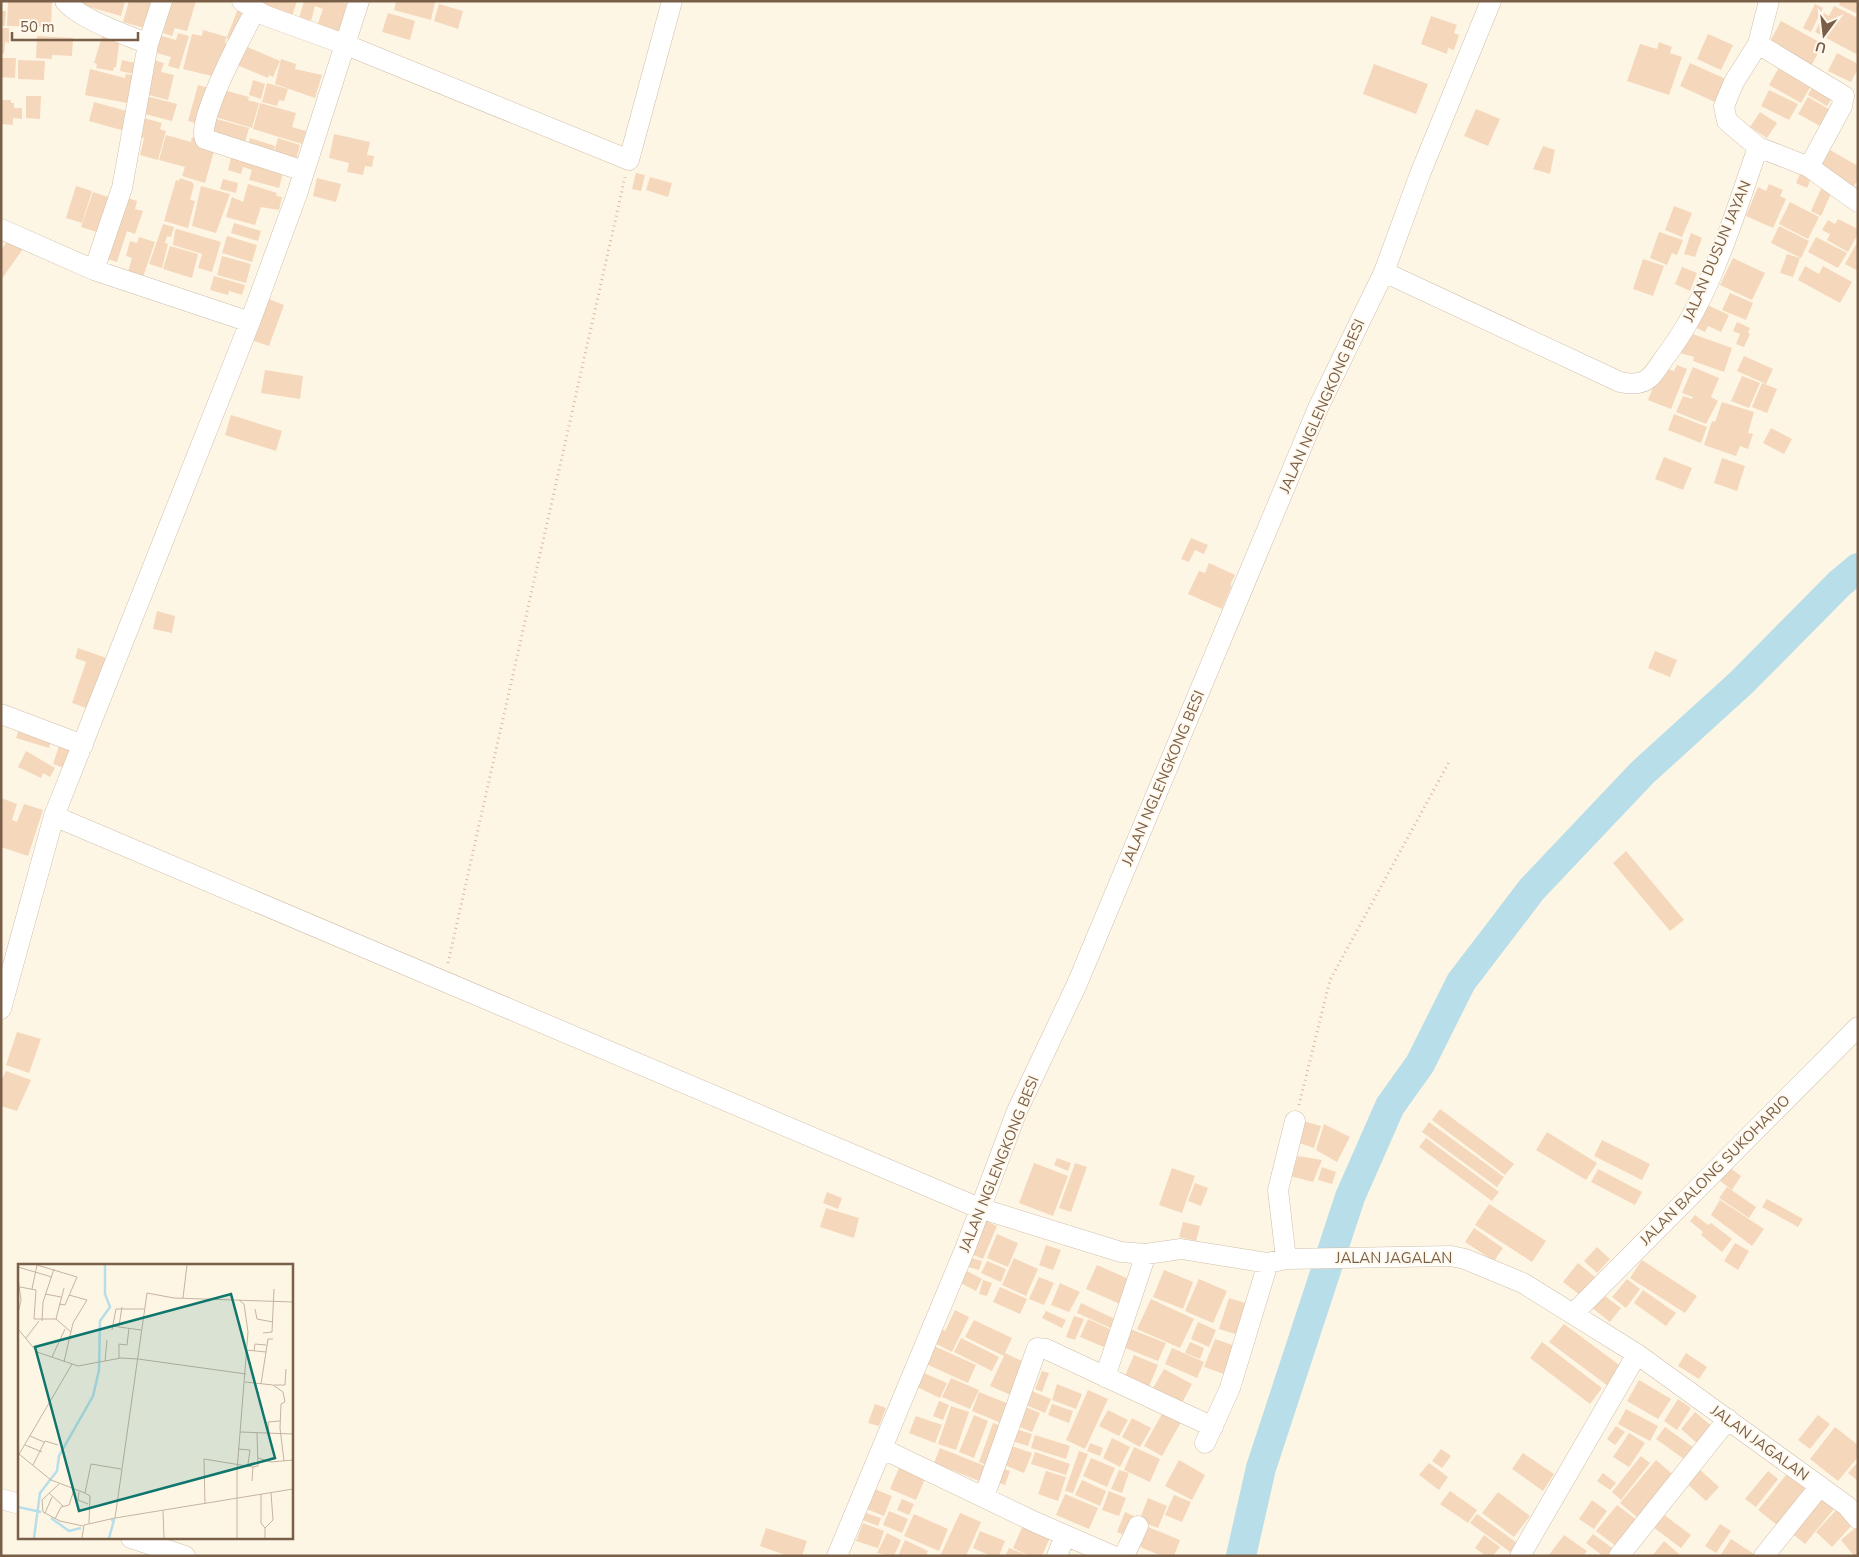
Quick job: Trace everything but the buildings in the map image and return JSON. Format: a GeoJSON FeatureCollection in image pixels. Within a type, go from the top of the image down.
{"type":"FeatureCollection","features":[{"type":"Feature","properties":{"kind":"street"},"geometry":{"type":"LineString","coordinates":[[65,1],[70,7],[97,22],[148,44]]}},
{"type":"Feature","properties":{"kind":"street"},"geometry":{"type":"LineString","coordinates":[[94,270],[122,188],[148,44],[162,1]]}},
{"type":"Feature","properties":{"kind":"street"},"geometry":{"type":"LineString","coordinates":[[1,1009],[54,816],[84,745],[250,322],[304,171],[359,1]]}},
{"type":"Feature","properties":{"kind":"street"},"geometry":{"type":"LineString","coordinates":[[304,171],[205,139],[203,136],[224,68],[249,6],[629,160],[672,1]]}},
{"type":"Feature","properties":{"kind":"street","name":"JALAN NGLENGKONG BESI"},"geometry":{"type":"LineString","coordinates":[[837,1556],[962,1258],[1017,1110],[1077,984],[1318,408],[1384,272],[1420,174],[1491,1]]}},
{"type":"Feature","properties":{"kind":"street"},"geometry":{"type":"LineString","coordinates":[[1770,1],[1758,44],[1734,82],[1724,106],[1727,121],[1758,147],[1809,167],[1857,199]]}},
{"type":"Feature","properties":{"kind":"street"},"geometry":{"type":"LineString","coordinates":[[1758,44],[1844,96],[1842,106],[1809,167]]}},
{"type":"Feature","properties":{"kind":"street","name":"JALAN DUSUN JAYAN"},"geometry":{"type":"LineString","coordinates":[[1384,272],[1620,382],[1629,384],[1639,383],[1648,379],[1676,343],[1689,321],[1732,221],[1758,147]]}},
{"type":"Feature","properties":{"kind":"street"},"geometry":{"type":"LineString","coordinates":[[1,229],[94,270],[250,322]]}},
{"type":"Feature","properties":{"kind":"street"},"geometry":{"type":"LineString","coordinates":[[1,714],[84,745]]}},
{"type":"Feature","properties":{"kind":"street","name":"JALAN JAGALAN"},"geometry":{"type":"LineString","coordinates":[[54,816],[979,1208],[1121,1252],[1146,1254],[1181,1249],[1277,1261],[1451,1256],[1465,1259],[1523,1283],[1637,1354],[1847,1506],[1858,1519]]}},
{"type":"Feature","properties":{"kind":"street","name":"JALAN BALONG SUKOHARJO"},"geometry":{"type":"LineString","coordinates":[[1573,1314],[1858,1027]]}},
{"type":"Feature","properties":{"kind":"street"},"geometry":{"type":"LineString","coordinates":[[984,1498],[1037,1348],[1046,1349],[1105,1377],[1209,1435],[1230,1388],[1277,1261],[1278,1190],[1296,1121]]}},
{"type":"Feature","properties":{"kind":"street"},"geometry":{"type":"LineString","coordinates":[[1105,1377],[1146,1254]]}},
{"type":"Feature","properties":{"kind":"street"},"geometry":{"type":"LineString","coordinates":[[1520,1556],[1637,1354]]}},
{"type":"Feature","properties":{"kind":"street"},"geometry":{"type":"LineString","coordinates":[[1619,1556],[1728,1419]]}},
{"type":"Feature","properties":{"kind":"street"},"geometry":{"type":"LineString","coordinates":[[883,1449],[984,1498],[1113,1556]]}},
{"type":"Feature","properties":{"kind":"street"},"geometry":{"type":"LineString","coordinates":[[1764,1556],[1820,1486]]}},
{"type":"Feature","properties":{"kind":"street"},"geometry":{"type":"LineString","coordinates":[[1,1499],[18,1504]]}},
{"type":"Feature","properties":{"kind":"street"},"geometry":{"type":"LineString","coordinates":[[1124,1556],[1138,1526]]}},
{"type":"Feature","properties":{"kind":"street"},"geometry":{"type":"LineString","coordinates":[[1057,1556],[1066,1536]]}},
{"type":"Feature","properties":{"kind":"street"},"geometry":{"type":"LineString","coordinates":[[137,1540],[185,1556]]}},
{"type":"Feature","properties":{"kind":"path"},"geometry":{"type":"LineString","coordinates":[[444,981],[629,160]]}},
{"type":"Feature","properties":{"kind":"path"},"geometry":{"type":"LineString","coordinates":[[1296,1121],[1330,980],[1449,762]]}},
{"type":"Feature","properties":{"kind":"waterway"},"geometry":{"type":"LineString","coordinates":[[1241,1556],[1261,1468],[1350,1197],[1390,1106],[1420,1064],[1461,982],[1532,889],[1643,772],[1742,682],[1839,584],[1858,568]]}}]}
